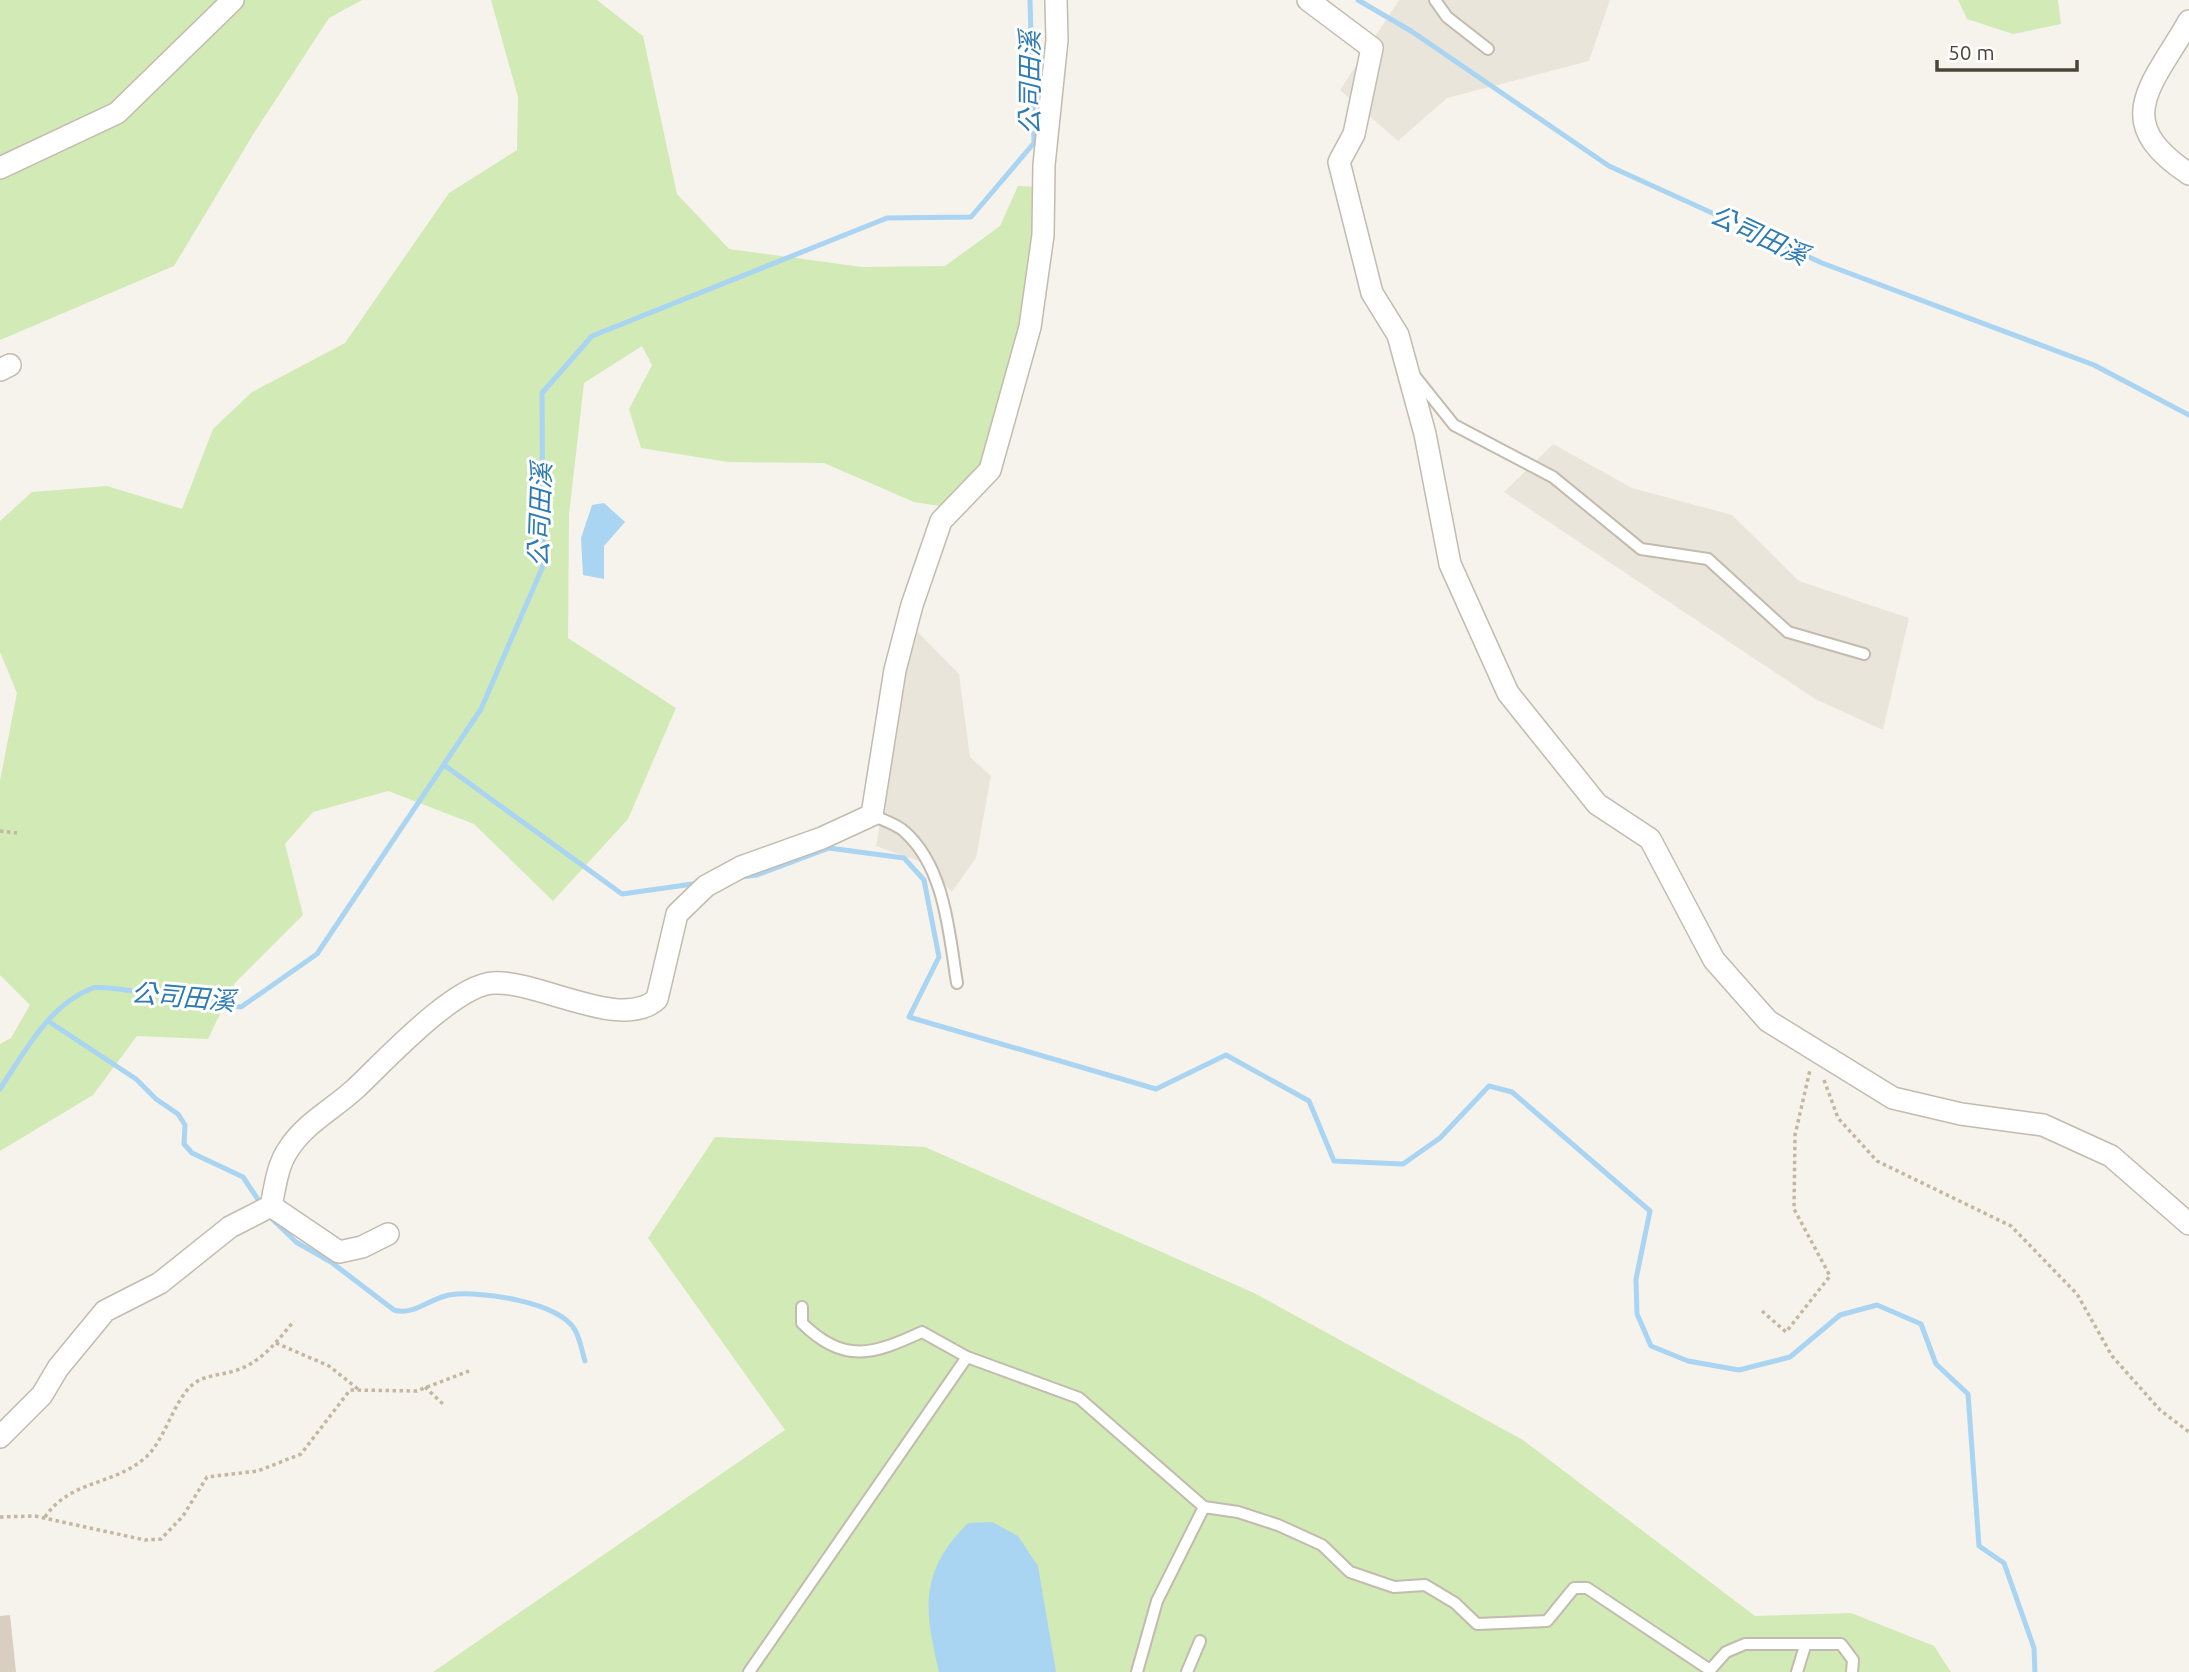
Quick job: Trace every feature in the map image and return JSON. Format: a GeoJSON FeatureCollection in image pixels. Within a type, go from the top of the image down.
{"type":"FeatureCollection","features":[{"type":"Feature","properties":{"kind":"street"},"geometry":{"type":"LineString","coordinates":[[0,168],[117,113],[233,0]]}},
{"type":"Feature","properties":{"kind":"street"},"geometry":{"type":"LineString","coordinates":[[0,1437],[42,1395],[58,1368],[104,1311],[160,1283],[230,1227],[264,1210],[288,1149],[311,1123],[354,1091],[389,1053],[473,988],[491,983],[511,984],[587,1004],[630,1011],[647,1009],[657,999],[677,914],[706,886],[741,867],[822,838],[872,815],[895,670],[912,605],[941,521],[990,470],[1030,327],[1043,235],[1044,165],[1058,40],[1056,0]]}},
{"type":"Feature","properties":{"kind":"street"},"geometry":{"type":"LineString","coordinates":[[1308,0],[1372,48],[1354,134],[1339,162],[1371,293],[1398,335],[1424,434],[1450,564],[1508,694],[1597,804],[1650,839],[1714,960],[1768,1021],[1893,1098],[1961,1114],[2043,1125],[2111,1156],[2189,1224]]}},
{"type":"Feature","properties":{"kind":"street"},"geometry":{"type":"LineString","coordinates":[[2186,0],[2189,13]]}},
{"type":"Feature","properties":{"kind":"street"},"geometry":{"type":"LineString","coordinates":[[2189,21],[2142,103],[2144,130],[2163,157],[2189,174]]}},
{"type":"Feature","properties":{"kind":"street"},"geometry":{"type":"LineString","coordinates":[[264,1210],[339,1252],[362,1247],[388,1234]]}},
{"type":"Feature","properties":{"kind":"lane"},"geometry":{"type":"LineString","coordinates":[[1434,0],[1447,17],[1488,49]]}},
{"type":"Feature","properties":{"kind":"lane"},"geometry":{"type":"LineString","coordinates":[[1406,365],[1454,425],[1553,477],[1641,549],[1708,559],[1788,632],[1864,654]]}},
{"type":"Feature","properties":{"kind":"lane"},"geometry":{"type":"LineString","coordinates":[[872,815],[904,831],[929,862],[947,919],[957,983]]}},
{"type":"Feature","properties":{"kind":"lane"},"geometry":{"type":"LineString","coordinates":[[802,1307],[802,1323],[820,1341],[862,1353],[879,1351],[922,1332],[967,1357],[1079,1398],[1204,1507],[1238,1512],[1278,1525],[1322,1545],[1350,1572],[1394,1587],[1425,1585],[1455,1603],[1476,1624],[1547,1621],[1574,1588],[1587,1588],[1710,1670],[1726,1653],[1745,1644],[1841,1644],[1853,1660],[1852,1672]]}},
{"type":"Feature","properties":{"kind":"lane"},"geometry":{"type":"LineString","coordinates":[[749,1672],[967,1357]]}},
{"type":"Feature","properties":{"kind":"lane"},"geometry":{"type":"LineString","coordinates":[[1137,1672],[1157,1601],[1204,1507]]}},
{"type":"Feature","properties":{"kind":"lane"},"geometry":{"type":"LineString","coordinates":[[1187,1672],[1200,1641]]}},
{"type":"Feature","properties":{"kind":"lane"},"geometry":{"type":"LineString","coordinates":[[1797,1672],[1805,1646]]}},
{"type":"Feature","properties":{"kind":"path"},"geometry":{"type":"LineString","coordinates":[[0,831],[17,832]]}},
{"type":"Feature","properties":{"kind":"path"},"geometry":{"type":"LineString","coordinates":[[1762,1311],[1786,1332],[1830,1276],[1794,1209],[1795,1135],[1814,1051]]}},
{"type":"Feature","properties":{"kind":"path"},"geometry":{"type":"LineString","coordinates":[[1814,1051],[1838,1118],[1877,1161],[2011,1226],[2077,1294],[2112,1356],[2160,1410],[2189,1432]]}},
{"type":"Feature","properties":{"kind":"path"},"geometry":{"type":"LineString","coordinates":[[45,1518],[56,1501],[75,1490],[121,1475],[147,1456],[189,1388],[206,1377],[238,1370],[258,1360],[294,1321]]}},
{"type":"Feature","properties":{"kind":"path"},"geometry":{"type":"LineString","coordinates":[[276,1343],[329,1366],[358,1389]]}},
{"type":"Feature","properties":{"kind":"path"},"geometry":{"type":"LineString","coordinates":[[0,1517],[45,1518],[145,1540],[161,1539],[183,1516],[207,1477],[258,1471],[301,1454],[350,1390],[385,1393],[417,1391],[469,1371]]}},
{"type":"Feature","properties":{"kind":"path"},"geometry":{"type":"LineString","coordinates":[[425,1387],[444,1405]]}},
{"type":"Feature","properties":{"kind":"shaded area"},"geometry":{"type":"Polygon","coordinates":[[[1399,0],[1610,0],[1589,61],[1447,98],[1398,141],[1340,90],[1399,0]]]}},
{"type":"Feature","properties":{"kind":"shaded area"},"geometry":{"type":"Polygon","coordinates":[[[1553,444],[1632,488],[1732,515],[1799,581],[1909,618],[1883,730],[1815,699],[1504,492],[1553,444]]]}},
{"type":"Feature","properties":{"kind":"shaded area"},"geometry":{"type":"Polygon","coordinates":[[[914,628],[959,674],[970,757],[991,776],[976,858],[952,892],[921,862],[876,846],[914,628]]]}},
{"type":"Feature","properties":{"kind":"green space"},"geometry":{"type":"Polygon","coordinates":[[[0,0],[362,0],[329,18],[254,133],[174,266],[0,340],[0,0]]]}},
{"type":"Feature","properties":{"kind":"green space"},"geometry":{"type":"Polygon","coordinates":[[[491,0],[597,0],[643,36],[677,194],[729,249],[862,267],[945,266],[1000,226],[1018,186],[1036,187],[1038,204],[1021,326],[982,461],[946,507],[914,502],[824,463],[728,462],[641,448],[629,409],[652,365],[642,346],[584,383],[569,515],[568,638],[676,708],[628,819],[553,901],[474,824],[388,791],[313,812],[285,844],[303,915],[235,983],[208,1039],[137,1036],[93,1095],[0,1151],[0,1044],[11,1038],[30,1005],[0,975],[0,781],[17,693],[0,652],[0,521],[32,492],[107,486],[182,509],[213,429],[252,392],[345,343],[449,193],[517,150],[518,97],[491,0]]]}},
{"type":"Feature","properties":{"kind":"green space"},"geometry":{"type":"Polygon","coordinates":[[[1958,0],[2058,0],[2061,24],[2013,34],[1967,19],[1958,0]]]}},
{"type":"Feature","properties":{"kind":"green space"},"geometry":{"type":"Polygon","coordinates":[[[715,1137],[925,1147],[1254,1293],[1523,1440],[1755,1616],[1851,1613],[1934,1646],[1951,1672],[433,1672],[785,1430],[648,1238],[715,1137]]]}},
{"type":"Feature","properties":{"kind":"water"},"geometry":{"type":"Polygon","coordinates":[[[604,503],[625,522],[604,546],[604,579],[583,575],[581,538],[592,505],[604,503]]]}},
{"type":"Feature","properties":{"kind":"water"},"geometry":{"type":"Polygon","coordinates":[[[992,1522],[1018,1536],[1038,1566],[1056,1672],[939,1672],[930,1629],[933,1575],[952,1541],[968,1523],[992,1522]]]}},
{"type":"Feature","properties":{"kind":"building"},"geometry":{"type":"Polygon","coordinates":[[[10,1615],[16,1672],[0,1672],[0,1616],[10,1615]]]}},
{"type":"Feature","properties":{"kind":"waterway","name":"公司田溪"},"geometry":{"type":"LineString","coordinates":[[0,1089],[28,1045],[51,1017],[77,995],[93,988],[139,991],[241,1007],[317,954],[481,709],[543,566],[542,393],[592,336],[887,218],[971,217],[1034,143],[1030,0]]}},
{"type":"Feature","properties":{"kind":"waterway","name":"公司田溪"},"geometry":{"type":"LineString","coordinates":[[1358,0],[1411,31],[1609,166],[1822,263],[2094,365],[2189,415]]}},
{"type":"Feature","properties":{"kind":"waterway"},"geometry":{"type":"LineString","coordinates":[[444,765],[622,894],[700,883]]}},
{"type":"Feature","properties":{"kind":"waterway"},"geometry":{"type":"LineString","coordinates":[[741,877],[757,875],[829,848],[904,858],[924,880],[939,957],[909,1017],[1156,1089],[1226,1055],[1309,1101],[1334,1161],[1403,1164],[1440,1138],[1489,1086],[1512,1092],[1650,1211],[1636,1279],[1637,1314],[1651,1346],[1688,1361],[1739,1370],[1790,1357],[1840,1315],[1877,1305],[1921,1324],[1936,1364],[1968,1394],[1979,1546],[2004,1563],[2034,1648],[2035,1672]]}},
{"type":"Feature","properties":{"kind":"waterway"},"geometry":{"type":"LineString","coordinates":[[48,1021],[136,1079],[156,1099],[178,1114],[185,1125],[184,1144],[192,1153],[243,1177],[261,1204]]}},
{"type":"Feature","properties":{"kind":"waterway"},"geometry":{"type":"LineString","coordinates":[[268,1215],[296,1242],[331,1262],[394,1310],[408,1311],[449,1295],[479,1294],[518,1300],[536,1305],[567,1320],[577,1334],[585,1361]]}}]}
